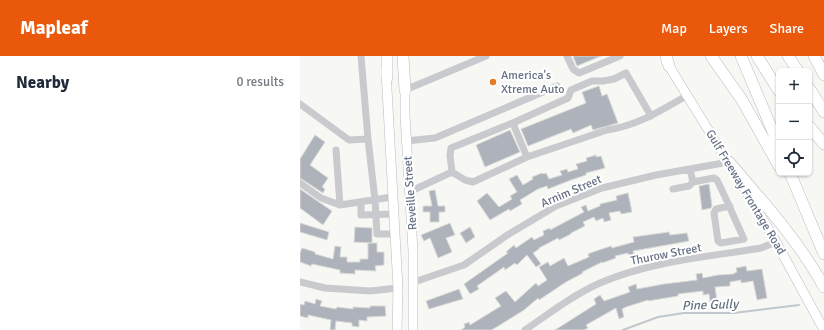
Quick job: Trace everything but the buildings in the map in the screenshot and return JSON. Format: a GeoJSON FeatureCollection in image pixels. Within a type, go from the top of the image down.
{"type":"FeatureCollection","features":[{"type":"Feature","properties":{"kind":"highway"},"geometry":{"type":"LineString","coordinates":[[386,56],[387,78]]}},
{"type":"Feature","properties":{"kind":"highway"},"geometry":{"type":"LineString","coordinates":[[403,56],[405,90]]}},
{"type":"Feature","properties":{"kind":"highway"},"geometry":{"type":"LineString","coordinates":[[711,56],[742,100],[776,161]]}},
{"type":"Feature","properties":{"kind":"highway"},"geometry":{"type":"LineString","coordinates":[[741,56],[776,140]]}},
{"type":"Feature","properties":{"kind":"highway"},"geometry":{"type":"LineString","coordinates":[[757,56],[776,86]]}},
{"type":"Feature","properties":{"kind":"highway"},"geometry":{"type":"LineString","coordinates":[[788,56],[796,68]]}},
{"type":"Feature","properties":{"kind":"highway"},"geometry":{"type":"LineString","coordinates":[[814,56],[824,75]]}},
{"type":"Feature","properties":{"kind":"highway"},"geometry":{"type":"LineString","coordinates":[[812,93],[824,112]]}},
{"type":"Feature","properties":{"kind":"highway"},"geometry":{"type":"LineString","coordinates":[[812,130],[824,144]]}},
{"type":"Feature","properties":{"kind":"highway"},"geometry":{"type":"LineString","coordinates":[[729,162],[785,229],[824,287]]}},
{"type":"Feature","properties":{"kind":"highway"},"geometry":{"type":"LineString","coordinates":[[785,176],[810,222]]}},
{"type":"Feature","properties":{"kind":"highway"},"geometry":{"type":"LineString","coordinates":[[791,176],[824,254]]}},
{"type":"Feature","properties":{"kind":"main road","name":"Reveille Street"},"geometry":{"type":"LineString","coordinates":[[409,56],[405,90],[406,141],[414,282],[413,330]]}},
{"type":"Feature","properties":{"kind":"main road","name":"Gulf Freeway Frontage Road"},"geometry":{"type":"LineString","coordinates":[[666,59],[776,242],[824,330]]}},
{"type":"Feature","properties":{"kind":"main road","name":"Reveille Street"},"geometry":{"type":"LineString","coordinates":[[387,78],[392,197],[398,288],[397,330]]}},
{"type":"Feature","properties":{"kind":"main road"},"geometry":{"type":"LineString","coordinates":[[392,197],[409,192]]}},
{"type":"Feature","properties":{"kind":"street"},"geometry":{"type":"LineString","coordinates":[[361,56],[375,200],[376,234],[395,234]]}},
{"type":"Feature","properties":{"kind":"street"},"geometry":{"type":"LineString","coordinates":[[405,90],[486,56]]}},
{"type":"Feature","properties":{"kind":"street"},"geometry":{"type":"LineString","coordinates":[[567,56],[572,69],[579,73],[620,56]]}},
{"type":"Feature","properties":{"kind":"street"},"geometry":{"type":"LineString","coordinates":[[452,172],[450,155],[452,148],[568,98],[571,90],[592,81],[614,79],[626,73],[651,116]]}},
{"type":"Feature","properties":{"kind":"street"},"geometry":{"type":"LineString","coordinates":[[406,141],[435,138],[558,86]]}},
{"type":"Feature","properties":{"kind":"street"},"geometry":{"type":"LineString","coordinates":[[452,172],[465,180],[473,182],[527,157],[607,130],[620,128],[651,116],[688,95]]}},
{"type":"Feature","properties":{"kind":"street"},"geometry":{"type":"LineString","coordinates":[[300,104],[349,140],[368,139]]}},
{"type":"Feature","properties":{"kind":"street"},"geometry":{"type":"LineString","coordinates":[[515,122],[514,126],[527,157]]}},
{"type":"Feature","properties":{"kind":"street"},"geometry":{"type":"LineString","coordinates":[[336,150],[340,205]]}},
{"type":"Feature","properties":{"kind":"street","name":"Arnim Street"},"geometry":{"type":"LineString","coordinates":[[414,282],[464,265],[509,234],[556,206],[602,188],[656,175],[729,162]]}},
{"type":"Feature","properties":{"kind":"street"},"geometry":{"type":"LineString","coordinates":[[690,169],[693,182]]}},
{"type":"Feature","properties":{"kind":"street"},"geometry":{"type":"LineString","coordinates":[[409,192],[452,172]]}},
{"type":"Feature","properties":{"kind":"street"},"geometry":{"type":"LineString","coordinates":[[673,189],[689,186],[693,182],[716,179],[730,206],[732,214],[744,239],[747,251]]}},
{"type":"Feature","properties":{"kind":"street"},"geometry":{"type":"LineString","coordinates":[[300,183],[321,198],[340,205],[392,197]]}},
{"type":"Feature","properties":{"kind":"street"},"geometry":{"type":"LineString","coordinates":[[361,202],[361,215],[394,214]]}},
{"type":"Feature","properties":{"kind":"street"},"geometry":{"type":"LineString","coordinates":[[730,206],[714,210],[718,241],[721,243],[744,239]]}},
{"type":"Feature","properties":{"kind":"street","name":"Thurow Street"},"geometry":{"type":"LineString","coordinates":[[525,330],[583,291],[612,278],[655,266],[762,248],[776,242]]}},
{"type":"Feature","properties":{"kind":"street"},"geometry":{"type":"LineString","coordinates":[[300,282],[325,288],[370,291],[398,288]]}},
{"type":"Feature","properties":{"kind":"waterway","name":"Pine Gully"},"geometry":{"type":"LineString","coordinates":[[623,330],[658,317],[684,313],[734,313],[799,305]]}},
{"type":"Feature","properties":{"kind":"place","name":"America's Xtreme Auto"},"geometry":{"type":"Point","coordinates":[493,82]}}]}
